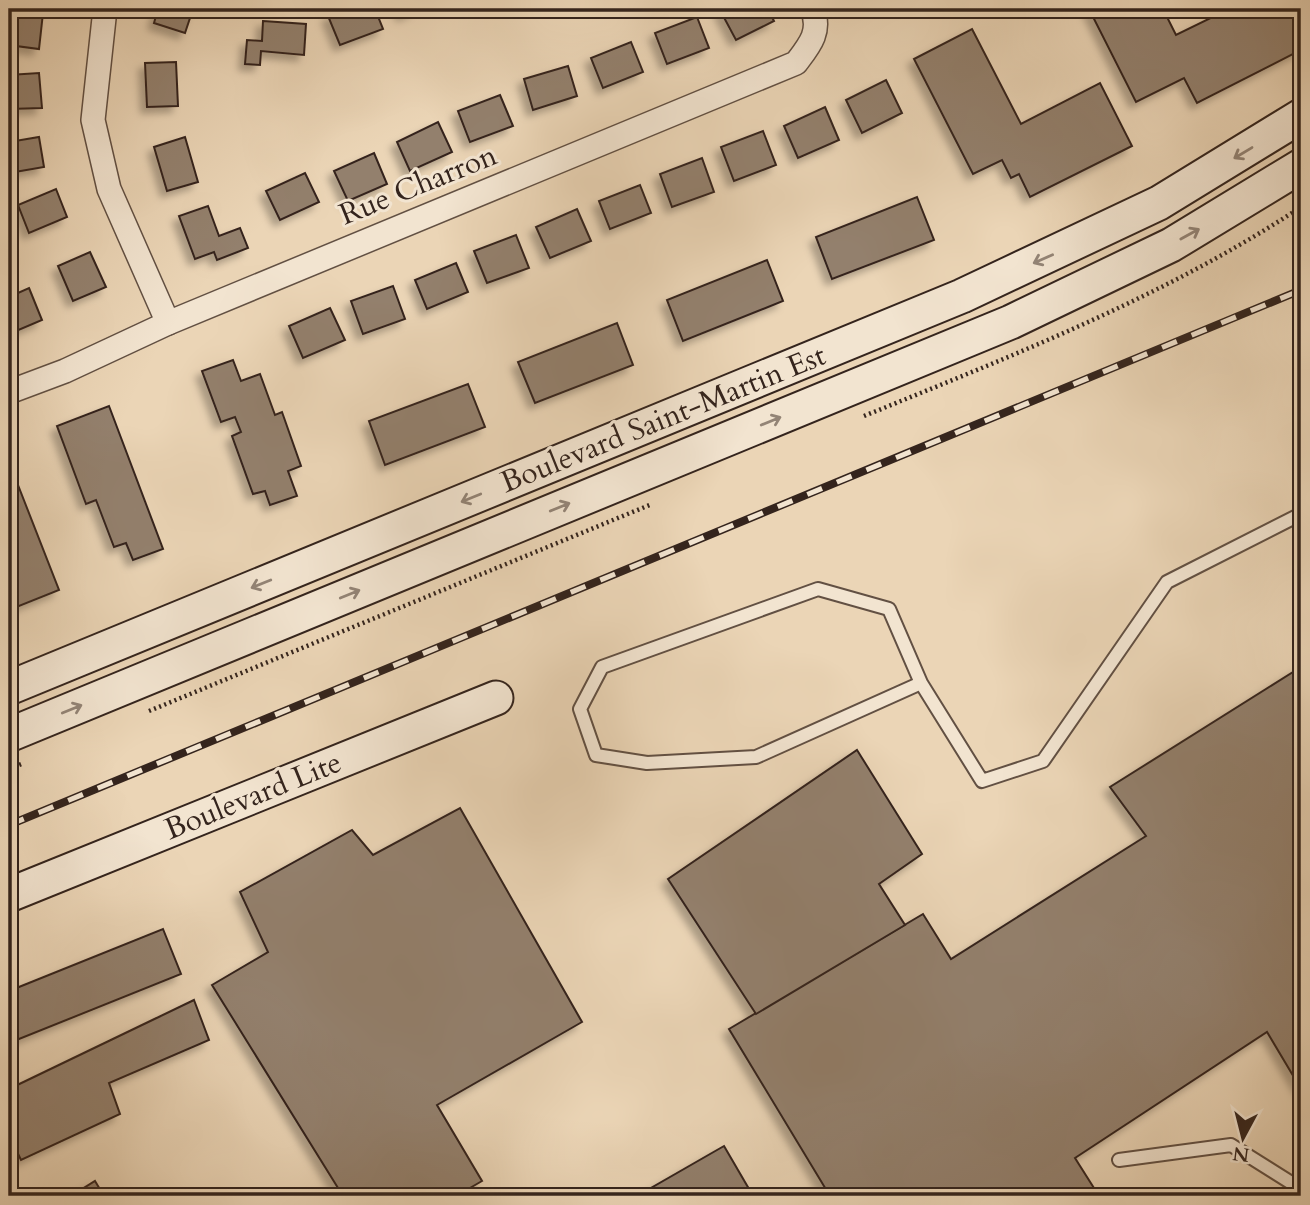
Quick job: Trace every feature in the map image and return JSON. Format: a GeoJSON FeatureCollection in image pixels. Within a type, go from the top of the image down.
{"type":"FeatureCollection","features":[{"type":"Feature","properties":{"kind":"main road","name":"Boulevard Saint-Martin Est"},"geometry":{"type":"LineString","coordinates":[[9,688],[962,296],[1159,202],[1301,116]]}},
{"type":"Feature","properties":{"kind":"main road","name":"Boulevard Saint-Martin Est"},"geometry":{"type":"LineString","coordinates":[[9,735],[1011,322],[1144,259],[1216,219],[1301,166]]}},
{"type":"Feature","properties":{"kind":"main road","name":"Boulevard Lite"},"geometry":{"type":"LineString","coordinates":[[9,895],[496,698]]}},
{"type":"Feature","properties":{"kind":"street"},"geometry":{"type":"LineString","coordinates":[[105,9],[93,120],[109,189],[168,323]]}},
{"type":"Feature","properties":{"kind":"street","name":"Rue Charron"},"geometry":{"type":"LineString","coordinates":[[9,392],[65,372],[168,323],[796,63],[814,40],[817,18],[812,9]]}},
{"type":"Feature","properties":{"kind":"lane"},"geometry":{"type":"LineString","coordinates":[[921,683],[756,757],[647,763],[596,755],[580,709],[602,667],[818,589],[889,609],[921,683],[982,781],[1044,761],[1167,582],[1301,514]]}},
{"type":"Feature","properties":{"kind":"lane"},"geometry":{"type":"LineString","coordinates":[[1119,1160],[1231,1145],[1301,1189]]}},
{"type":"Feature","properties":{"kind":"building"},"geometry":{"type":"Polygon","coordinates":[[[9,9],[43,13],[39,49],[9,45],[9,9]]]}},
{"type":"Feature","properties":{"kind":"building"},"geometry":{"type":"Polygon","coordinates":[[[158,9],[193,9],[185,33],[154,23],[158,9]]]}},
{"type":"Feature","properties":{"kind":"building"},"geometry":{"type":"Polygon","coordinates":[[[345,9],[375,9],[383,29],[340,45],[328,16],[345,9]]]}},
{"type":"Feature","properties":{"kind":"building"},"geometry":{"type":"Polygon","coordinates":[[[400,9],[417,9],[403,15],[400,9]]]}},
{"type":"Feature","properties":{"kind":"building"},"geometry":{"type":"Polygon","coordinates":[[[768,9],[774,21],[736,40],[720,10],[768,9]]]}},
{"type":"Feature","properties":{"kind":"building"},"geometry":{"type":"Polygon","coordinates":[[[1089,9],[1163,9],[1176,35],[1229,9],[1293,9],[1301,24],[1301,50],[1197,103],[1184,78],[1136,102],[1089,9]]]}},
{"type":"Feature","properties":{"kind":"building"},"geometry":{"type":"Polygon","coordinates":[[[697,17],[709,48],[667,64],[655,33],[697,17]]]}},
{"type":"Feature","properties":{"kind":"building"},"geometry":{"type":"Polygon","coordinates":[[[263,21],[306,24],[304,55],[261,51],[260,65],[245,64],[247,40],[262,41],[263,21]]]}},
{"type":"Feature","properties":{"kind":"building"},"geometry":{"type":"Polygon","coordinates":[[[972,29],[1021,124],[1100,83],[1132,146],[1030,197],[1019,174],[1011,178],[1002,160],[973,174],[914,59],[972,29]]]}},
{"type":"Feature","properties":{"kind":"building"},"geometry":{"type":"Polygon","coordinates":[[[631,42],[643,72],[603,88],[591,58],[631,42]]]}},
{"type":"Feature","properties":{"kind":"building"},"geometry":{"type":"Polygon","coordinates":[[[176,62],[178,106],[147,107],[145,63],[176,62]]]}},
{"type":"Feature","properties":{"kind":"building"},"geometry":{"type":"Polygon","coordinates":[[[568,66],[577,96],[533,110],[524,79],[568,66]]]}},
{"type":"Feature","properties":{"kind":"building"},"geometry":{"type":"Polygon","coordinates":[[[39,73],[42,108],[9,109],[9,75],[39,73]]]}},
{"type":"Feature","properties":{"kind":"building"},"geometry":{"type":"Polygon","coordinates":[[[886,80],[902,113],[862,133],[846,100],[886,80]]]}},
{"type":"Feature","properties":{"kind":"building"},"geometry":{"type":"Polygon","coordinates":[[[500,95],[513,126],[470,142],[458,111],[500,95]]]}},
{"type":"Feature","properties":{"kind":"building"},"geometry":{"type":"Polygon","coordinates":[[[825,107],[839,140],[798,158],[784,126],[825,107]]]}},
{"type":"Feature","properties":{"kind":"building"},"geometry":{"type":"Polygon","coordinates":[[[438,122],[452,152],[410,171],[397,142],[438,122]]]}},
{"type":"Feature","properties":{"kind":"building"},"geometry":{"type":"Polygon","coordinates":[[[763,131],[776,165],[734,181],[721,147],[763,131]]]}},
{"type":"Feature","properties":{"kind":"building"},"geometry":{"type":"Polygon","coordinates":[[[39,137],[44,167],[9,173],[9,142],[39,137]]]}},
{"type":"Feature","properties":{"kind":"building"},"geometry":{"type":"Polygon","coordinates":[[[185,137],[198,182],[167,191],[154,147],[185,137]]]}},
{"type":"Feature","properties":{"kind":"building"},"geometry":{"type":"Polygon","coordinates":[[[374,153],[387,184],[348,201],[334,171],[374,153]]]}},
{"type":"Feature","properties":{"kind":"building"},"geometry":{"type":"Polygon","coordinates":[[[702,158],[714,192],[672,207],[660,174],[702,158]]]}},
{"type":"Feature","properties":{"kind":"building"},"geometry":{"type":"Polygon","coordinates":[[[305,173],[319,202],[280,220],[266,191],[305,173]]]}},
{"type":"Feature","properties":{"kind":"building"},"geometry":{"type":"Polygon","coordinates":[[[640,185],[651,213],[610,229],[599,201],[640,185]]]}},
{"type":"Feature","properties":{"kind":"building"},"geometry":{"type":"Polygon","coordinates":[[[56,189],[67,217],[29,233],[18,205],[56,189]]]}},
{"type":"Feature","properties":{"kind":"building"},"geometry":{"type":"Polygon","coordinates":[[[917,197],[934,240],[832,279],[816,237],[917,197]]]}},
{"type":"Feature","properties":{"kind":"building"},"geometry":{"type":"Polygon","coordinates":[[[208,206],[219,236],[240,228],[248,248],[217,260],[214,252],[195,259],[179,216],[208,206]]]}},
{"type":"Feature","properties":{"kind":"building"},"geometry":{"type":"Polygon","coordinates":[[[577,209],[591,241],[550,258],[536,227],[577,209]]]}},
{"type":"Feature","properties":{"kind":"building"},"geometry":{"type":"Polygon","coordinates":[[[516,235],[529,268],[487,283],[474,251],[516,235]]]}},
{"type":"Feature","properties":{"kind":"building"},"geometry":{"type":"Polygon","coordinates":[[[90,252],[106,287],[73,301],[58,266],[90,252]]]}},
{"type":"Feature","properties":{"kind":"building"},"geometry":{"type":"Polygon","coordinates":[[[767,260],[783,301],[683,341],[667,300],[767,260]]]}},
{"type":"Feature","properties":{"kind":"building"},"geometry":{"type":"Polygon","coordinates":[[[456,263],[468,292],[427,309],[415,280],[456,263]]]}},
{"type":"Feature","properties":{"kind":"building"},"geometry":{"type":"Polygon","coordinates":[[[393,286],[405,319],[363,334],[351,301],[393,286]]]}},
{"type":"Feature","properties":{"kind":"building"},"geometry":{"type":"Polygon","coordinates":[[[29,288],[42,320],[9,334],[9,297],[29,288]]]}},
{"type":"Feature","properties":{"kind":"building"},"geometry":{"type":"Polygon","coordinates":[[[330,308],[345,340],[303,358],[289,326],[330,308]]]}},
{"type":"Feature","properties":{"kind":"building"},"geometry":{"type":"Polygon","coordinates":[[[617,323],[633,365],[535,403],[518,362],[617,323]]]}},
{"type":"Feature","properties":{"kind":"building"},"geometry":{"type":"Polygon","coordinates":[[[233,360],[241,381],[260,374],[275,415],[282,412],[301,466],[288,471],[297,496],[270,505],[265,491],[253,494],[232,436],[241,432],[235,417],[221,422],[202,371],[233,360]]]}},
{"type":"Feature","properties":{"kind":"building"},"geometry":{"type":"Polygon","coordinates":[[[468,384],[485,427],[385,465],[369,421],[468,384]]]}},
{"type":"Feature","properties":{"kind":"building"},"geometry":{"type":"Polygon","coordinates":[[[109,406],[163,549],[133,560],[126,543],[114,547],[96,500],[86,504],[57,426],[109,406]]]}},
{"type":"Feature","properties":{"kind":"building"},"geometry":{"type":"Polygon","coordinates":[[[9,462],[59,590],[14,608],[9,594],[9,462]]]}},
{"type":"Feature","properties":{"kind":"building"},"geometry":{"type":"Polygon","coordinates":[[[1301,667],[1301,1089],[1267,1032],[1075,1158],[1099,1196],[830,1196],[729,1029],[923,914],[951,959],[1146,836],[1110,787],[1301,667]]]}},
{"type":"Feature","properties":{"kind":"building"},"geometry":{"type":"Polygon","coordinates":[[[857,750],[922,854],[879,884],[905,925],[756,1014],[668,879],[857,750]]]}},
{"type":"Feature","properties":{"kind":"building"},"geometry":{"type":"Polygon","coordinates":[[[460,808],[582,1022],[437,1105],[482,1181],[456,1196],[343,1196],[212,985],[268,952],[240,892],[352,830],[373,855],[460,808]]]}},
{"type":"Feature","properties":{"kind":"building"},"geometry":{"type":"Polygon","coordinates":[[[163,929],[181,974],[9,1043],[9,991],[163,929]]]}},
{"type":"Feature","properties":{"kind":"building"},"geometry":{"type":"Polygon","coordinates":[[[194,1000],[209,1040],[109,1083],[120,1114],[21,1160],[9,1135],[9,1089],[194,1000]]]}},
{"type":"Feature","properties":{"kind":"building"},"geometry":{"type":"Polygon","coordinates":[[[724,1146],[749,1189],[737,1196],[637,1196],[724,1146]]]}},
{"type":"Feature","properties":{"kind":"building"},"geometry":{"type":"Polygon","coordinates":[[[95,1181],[104,1196],[71,1196],[95,1181]]]}},
{"type":"Feature","properties":{"kind":"railway"},"geometry":{"type":"LineString","coordinates":[[9,825],[1301,290]]}}]}
